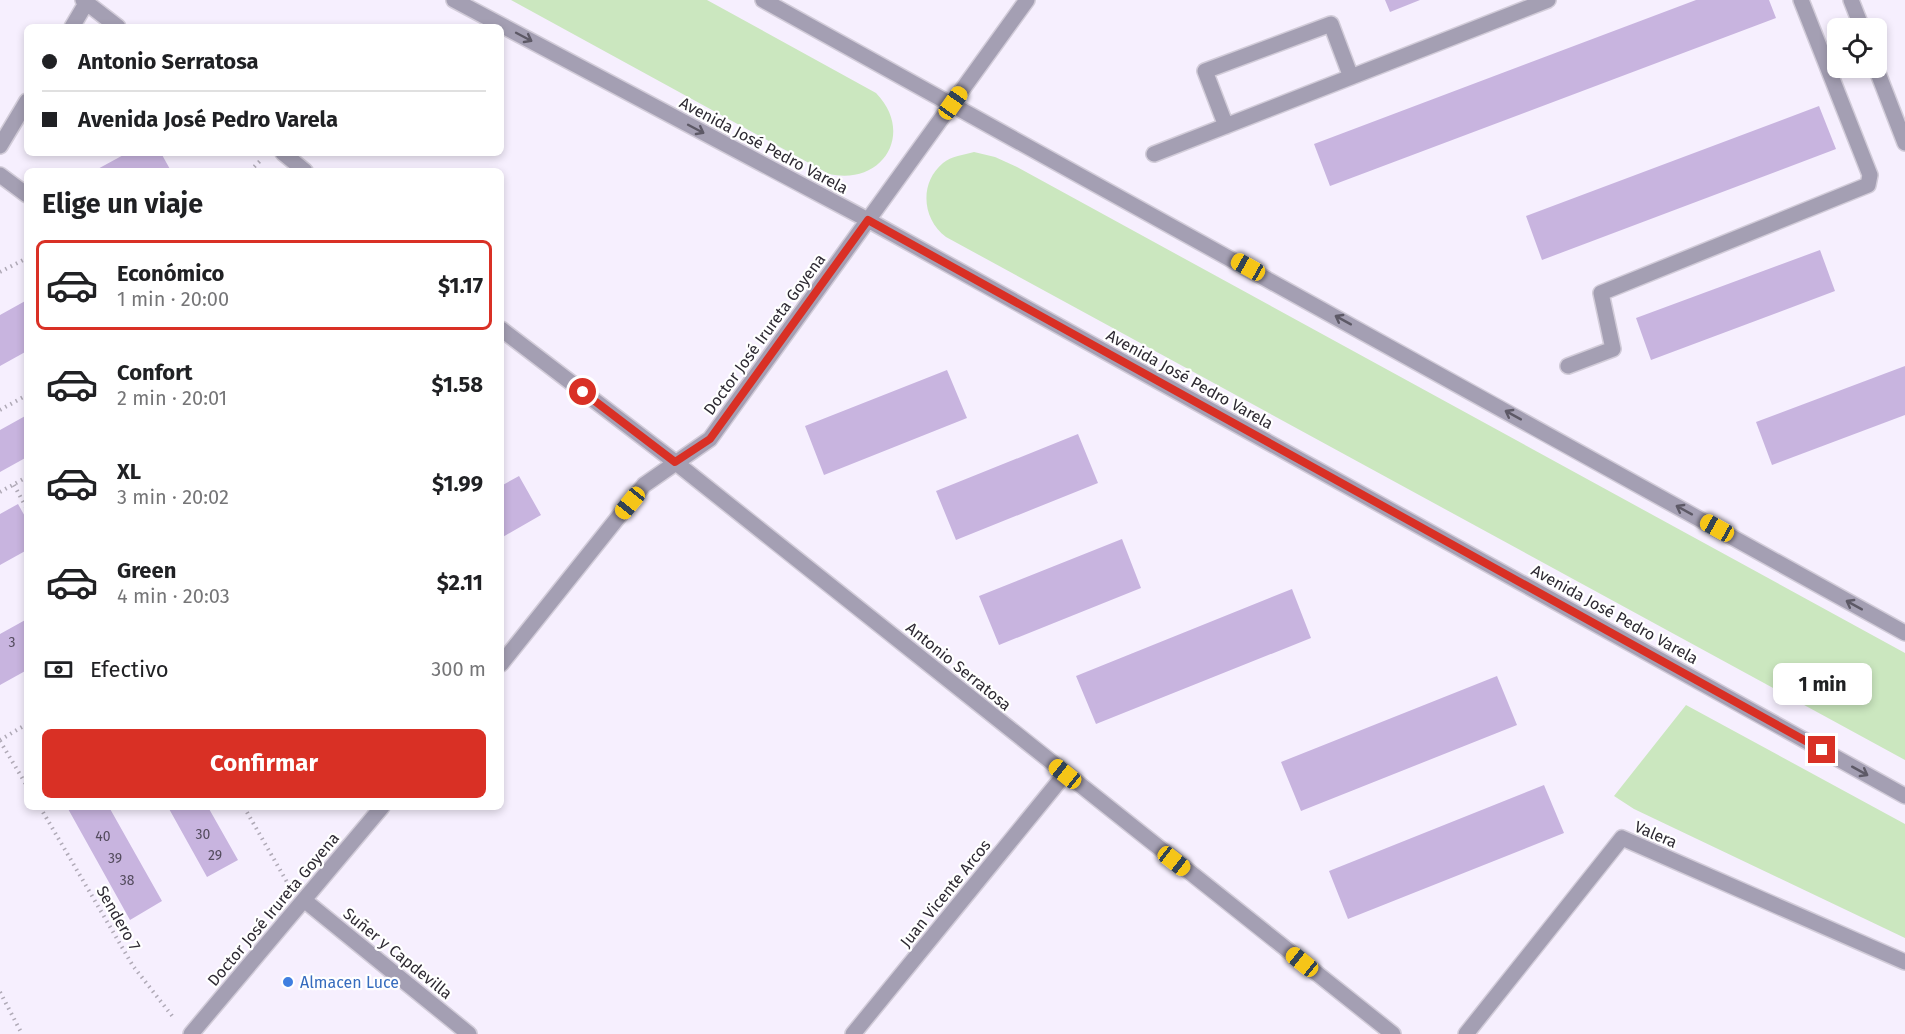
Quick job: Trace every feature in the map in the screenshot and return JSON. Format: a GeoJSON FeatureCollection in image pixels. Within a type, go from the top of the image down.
{"type":"FeatureCollection","features":[{"type":"Feature","properties":{"kind":"street","name":"Avenida José Pedro Varela"},"geometry":{"type":"LineString","coordinates":[[454,0],[499,24]]}},
{"type":"Feature","properties":{"kind":"street"},"geometry":{"type":"LineString","coordinates":[[763,0],[953,103],[1905,633]]}},
{"type":"Feature","properties":{"kind":"street","name":"Doctor José Irureta Goyena"},"geometry":{"type":"LineString","coordinates":[[504,660],[644,485],[710,439],[1027,0]]}},
{"type":"Feature","properties":{"kind":"street"},"geometry":{"type":"LineString","coordinates":[[1154,154],[1548,0]]}},
{"type":"Feature","properties":{"kind":"street"},"geometry":{"type":"LineString","coordinates":[[1568,366],[1612,349],[1601,293],[1868,185],[1870,174],[1801,0]]}},
{"type":"Feature","properties":{"kind":"street"},"geometry":{"type":"LineString","coordinates":[[1851,0],[1858,18]]}},
{"type":"Feature","properties":{"kind":"street"},"geometry":{"type":"LineString","coordinates":[[74,24],[86,1],[114,24]]}},
{"type":"Feature","properties":{"kind":"street"},"geometry":{"type":"LineString","coordinates":[[1226,126],[1205,72],[1331,24],[1351,77]]}},
{"type":"Feature","properties":{"kind":"street","name":"Avenida José Pedro Varela"},"geometry":{"type":"LineString","coordinates":[[504,27],[868,220],[1905,796]]}},
{"type":"Feature","properties":{"kind":"street"},"geometry":{"type":"LineString","coordinates":[[1880,78],[1905,143]]}},
{"type":"Feature","properties":{"kind":"street"},"geometry":{"type":"LineString","coordinates":[[0,146],[24,106]]}},
{"type":"Feature","properties":{"kind":"street"},"geometry":{"type":"LineString","coordinates":[[286,156],[301,168]]}},
{"type":"Feature","properties":{"kind":"street"},"geometry":{"type":"LineString","coordinates":[[0,175],[24,193]]}},
{"type":"Feature","properties":{"kind":"street","name":"Antonio Serratosa"},"geometry":{"type":"LineString","coordinates":[[504,331],[675,462],[1393,1034]]}},
{"type":"Feature","properties":{"kind":"street","name":"Juan Vicente Arcos"},"geometry":{"type":"LineString","coordinates":[[854,1034],[1065,774]]}},
{"type":"Feature","properties":{"kind":"street","name":"Doctor José Irureta Goyena"},"geometry":{"type":"LineString","coordinates":[[185,1030],[304,900],[379,810]]}},
{"type":"Feature","properties":{"kind":"street","name":"Valera"},"geometry":{"type":"LineString","coordinates":[[1466,1034],[1622,838],[1905,962]]}},
{"type":"Feature","properties":{"kind":"street","name":"Suñer y Capdevilla"},"geometry":{"type":"LineString","coordinates":[[304,900],[469,1034]]}},
{"type":"Feature","properties":{"kind":"path"},"geometry":{"type":"LineString","coordinates":[[0,272],[24,260]]}},
{"type":"Feature","properties":{"kind":"path"},"geometry":{"type":"LineString","coordinates":[[0,410],[24,397]]}},
{"type":"Feature","properties":{"kind":"path"},"geometry":{"type":"LineString","coordinates":[[0,492],[24,479]]}},
{"type":"Feature","properties":{"kind":"path"},"geometry":{"type":"LineString","coordinates":[[14,485],[24,503]]}},
{"type":"Feature","properties":{"kind":"path"},"geometry":{"type":"LineString","coordinates":[[24,726],[0,740],[24,781]]}},
{"type":"Feature","properties":{"kind":"path","name":"Sendero 7"},"geometry":{"type":"LineString","coordinates":[[42,810],[133,966],[185,1030]]}},
{"type":"Feature","properties":{"kind":"path"},"geometry":{"type":"LineString","coordinates":[[246,810],[286,881],[304,900]]}},
{"type":"Feature","properties":{"kind":"path"},"geometry":{"type":"LineString","coordinates":[[0,992],[22,1034]]}},
{"type":"Feature","properties":{"kind":"green space"},"geometry":{"type":"Polygon","coordinates":[[[511,0],[707,0],[876,93],[887,108],[893,124],[893,139],[887,153],[878,164],[865,172],[848,176],[829,174],[511,0]]]}},
{"type":"Feature","properties":{"kind":"green space"},"geometry":{"type":"Polygon","coordinates":[[[974,152],[995,157],[1017,167],[1905,653],[1905,760],[946,237],[932,221],[928,211],[926,201],[930,180],[935,171],[946,161],[974,152]]]}},
{"type":"Feature","properties":{"kind":"green space"},"geometry":{"type":"Polygon","coordinates":[[[1686,705],[1905,824],[1905,938],[1634,809],[1614,796],[1686,705]]]}},
{"type":"Feature","properties":{"kind":"building"},"geometry":{"type":"Polygon","coordinates":[[[1385,0],[1420,0],[1390,12],[1385,0]]]}},
{"type":"Feature","properties":{"kind":"building"},"geometry":{"type":"Polygon","coordinates":[[[1696,0],[1769,0],[1776,18],[1330,186],[1314,144],[1696,0]]]}},
{"type":"Feature","properties":{"kind":"building"},"geometry":{"type":"Polygon","coordinates":[[[1819,106],[1836,149],[1542,260],[1526,216],[1819,106]]]}},
{"type":"Feature","properties":{"kind":"building"},"geometry":{"type":"Polygon","coordinates":[[[122,156],[163,156],[169,168],[100,168],[122,156]]]}},
{"type":"Feature","properties":{"kind":"building"},"geometry":{"type":"Polygon","coordinates":[[[1820,250],[1835,291],[1651,360],[1636,318],[1820,250]]]}},
{"type":"Feature","properties":{"kind":"building"},"geometry":{"type":"Polygon","coordinates":[[[24,302],[24,353],[0,366],[0,315],[24,302]]]}},
{"type":"Feature","properties":{"kind":"building"},"geometry":{"type":"Polygon","coordinates":[[[1905,366],[1905,415],[1772,465],[1756,422],[1905,366]]]}},
{"type":"Feature","properties":{"kind":"building"},"geometry":{"type":"Polygon","coordinates":[[[947,370],[967,418],[824,475],[805,426],[947,370]]]}},
{"type":"Feature","properties":{"kind":"building"},"geometry":{"type":"Polygon","coordinates":[[[24,417],[24,459],[0,472],[0,430],[24,417]]]}},
{"type":"Feature","properties":{"kind":"building"},"geometry":{"type":"Polygon","coordinates":[[[1078,434],[1098,483],[956,540],[936,491],[1078,434]]]}},
{"type":"Feature","properties":{"kind":"building"},"geometry":{"type":"Polygon","coordinates":[[[519,476],[541,515],[504,536],[504,484],[519,476]]]}},
{"type":"Feature","properties":{"kind":"building"},"geometry":{"type":"Polygon","coordinates":[[[18,504],[24,515],[24,552],[0,565],[0,514],[18,504]]]}},
{"type":"Feature","properties":{"kind":"building"},"geometry":{"type":"Polygon","coordinates":[[[1122,539],[1141,588],[999,645],[979,596],[1122,539]]]}},
{"type":"Feature","properties":{"kind":"building"},"geometry":{"type":"Polygon","coordinates":[[[1292,589],[1311,638],[1096,724],[1076,676],[1292,589]]]}},
{"type":"Feature","properties":{"kind":"building"},"geometry":{"type":"Polygon","coordinates":[[[24,621],[24,672],[0,685],[0,634],[24,621]]]}},
{"type":"Feature","properties":{"kind":"building"},"geometry":{"type":"Polygon","coordinates":[[[1497,676],[1517,725],[1301,811],[1281,762],[1497,676]]]}},
{"type":"Feature","properties":{"kind":"building"},"geometry":{"type":"Polygon","coordinates":[[[1544,785],[1564,833],[1348,919],[1329,871],[1544,785]]]}},
{"type":"Feature","properties":{"kind":"building"},"geometry":{"type":"Polygon","coordinates":[[[69,810],[111,810],[162,901],[130,920],[69,810]]]}},
{"type":"Feature","properties":{"kind":"building"},"geometry":{"type":"Polygon","coordinates":[[[170,810],[210,810],[238,860],[207,877],[170,810]]]}},
{"type":"Feature","properties":{"kind":"place","name":"Almacen Luce"},"geometry":{"type":"Point","coordinates":[288,982]}},
{"type":"Feature","properties":{"kind":"route"},"geometry":{"type":"LineString","coordinates":[[583,392],[675,462],[710,439],[868,220],[1822,750]]}}]}
